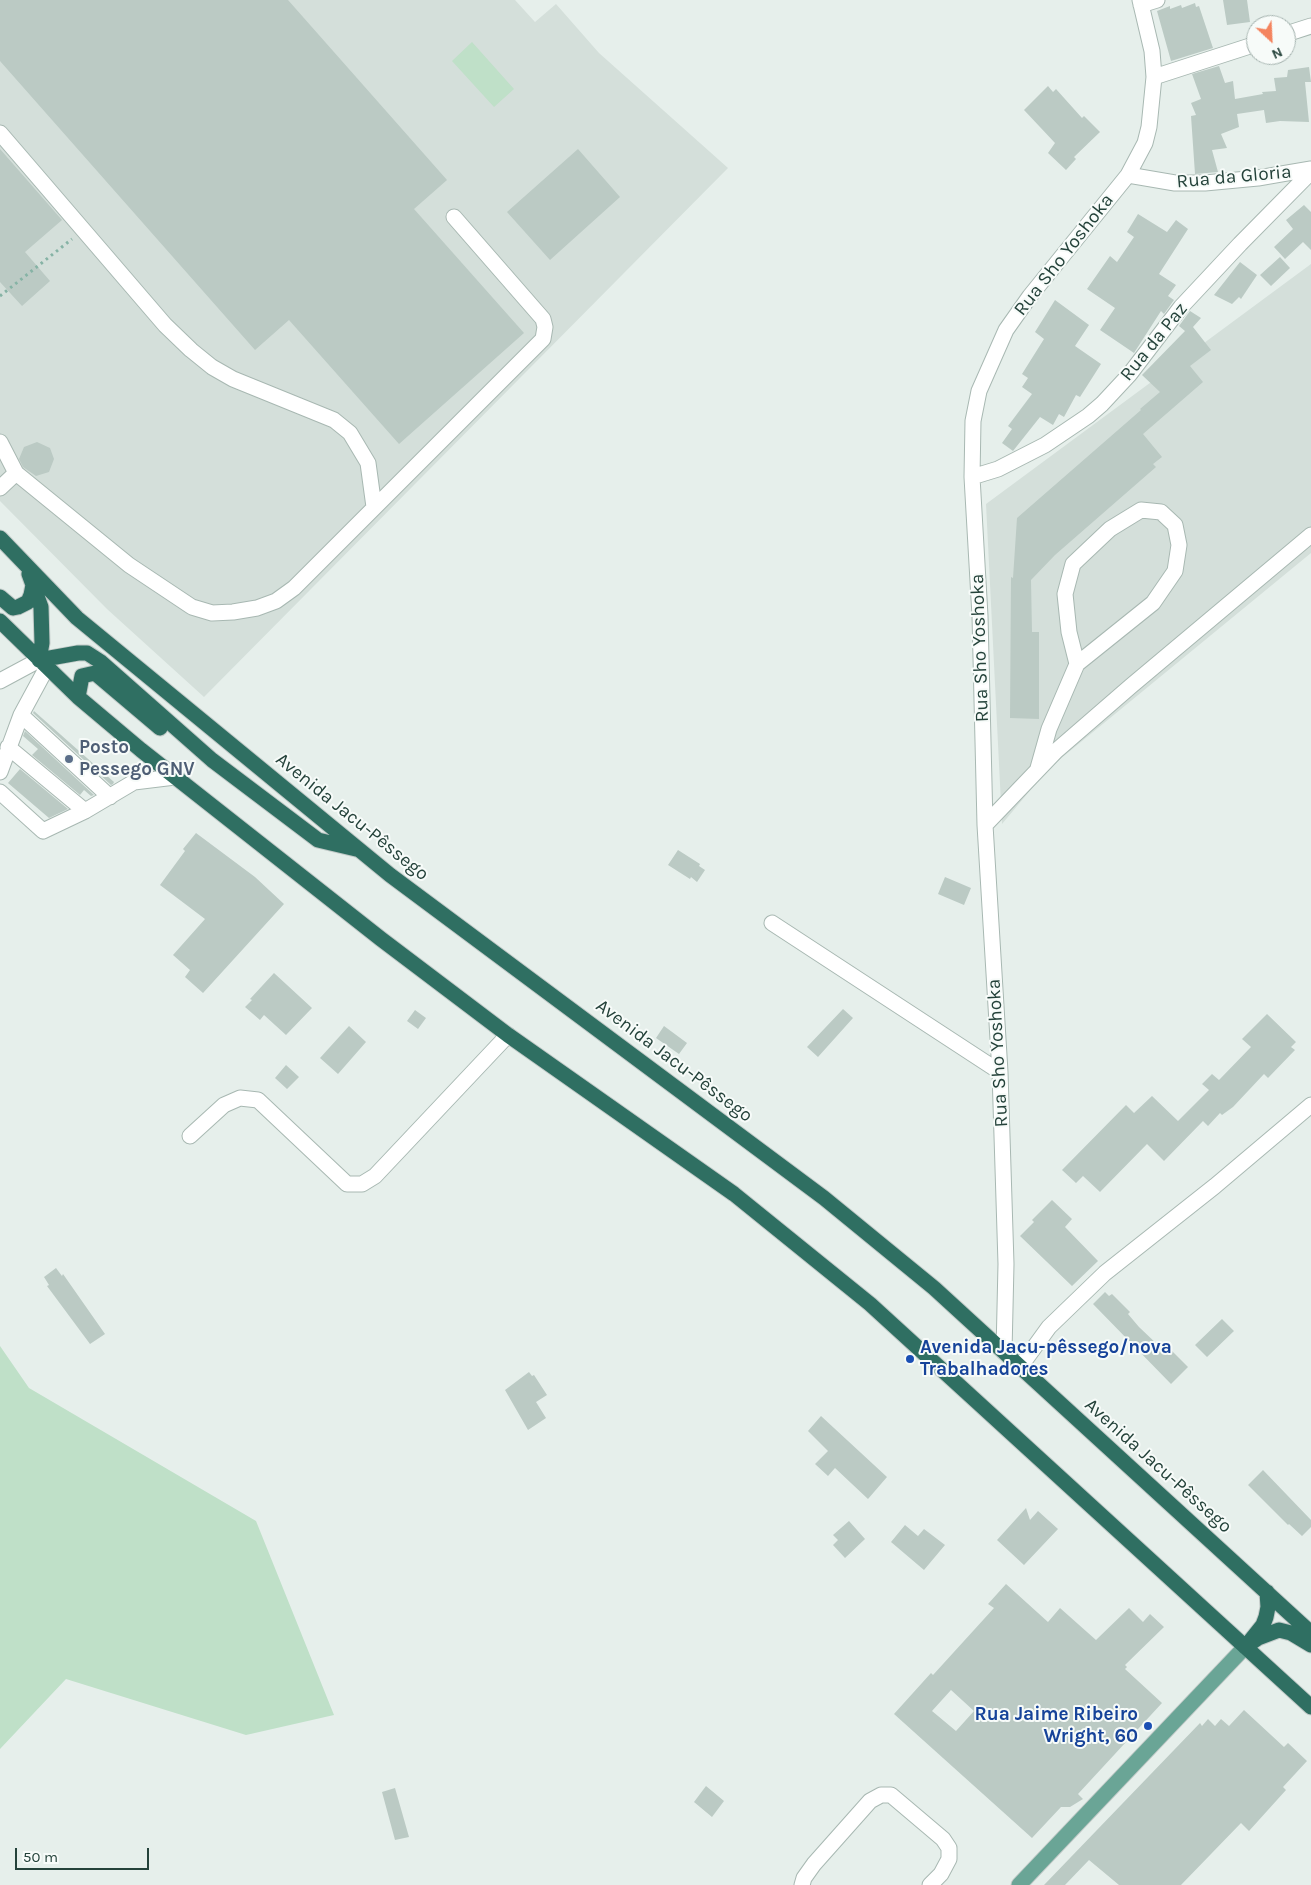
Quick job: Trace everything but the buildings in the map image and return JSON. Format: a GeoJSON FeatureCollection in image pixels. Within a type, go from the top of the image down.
{"type":"FeatureCollection","features":[{"type":"Feature","properties":{"kind":"highway","name":"Avenida Jacu-Pêssego"},"geometry":{"type":"LineString","coordinates":[[0,538],[77,618],[390,875],[824,1198],[934,1288],[1311,1633]]}},
{"type":"Feature","properties":{"kind":"highway"},"geometry":{"type":"LineString","coordinates":[[27,566],[42,607],[43,664]]}},
{"type":"Feature","properties":{"kind":"highway"},"geometry":{"type":"LineString","coordinates":[[0,597],[13,608],[18,607],[28,602],[33,585]]}},
{"type":"Feature","properties":{"kind":"highway"},"geometry":{"type":"LineString","coordinates":[[0,621],[78,697],[175,777],[381,939],[508,1035],[734,1194],[870,1304],[1311,1707]]}},
{"type":"Feature","properties":{"kind":"highway"},"geometry":{"type":"LineString","coordinates":[[43,664],[78,653],[87,653],[101,662],[212,760],[318,840],[360,850]]}},
{"type":"Feature","properties":{"kind":"highway"},"geometry":{"type":"LineString","coordinates":[[78,697],[82,676],[95,673],[229,784],[264,798]]}},
{"type":"Feature","properties":{"kind":"highway"},"geometry":{"type":"LineString","coordinates":[[1245,1647],[1263,1625],[1268,1607],[1267,1592]]}},
{"type":"Feature","properties":{"kind":"highway"},"geometry":{"type":"LineString","coordinates":[[1245,1647],[1258,1638],[1279,1630],[1291,1633],[1311,1645]]}},
{"type":"Feature","properties":{"kind":"main road"},"geometry":{"type":"LineString","coordinates":[[1019,1885],[1245,1647]]}},
{"type":"Feature","properties":{"kind":"street"},"geometry":{"type":"LineString","coordinates":[[1141,3],[1157,0]]}},
{"type":"Feature","properties":{"kind":"street","name":"Rua Sho Yoshoka"},"geometry":{"type":"LineString","coordinates":[[1004,1352],[1006,1264],[1000,1072],[985,825],[980,616],[972,477],[973,421],[979,391],[1006,330],[1030,296],[1128,175],[1145,143],[1149,127],[1154,77],[1152,51],[1141,3]]}},
{"type":"Feature","properties":{"kind":"street"},"geometry":{"type":"LineString","coordinates":[[1296,31],[1311,26]]}},
{"type":"Feature","properties":{"kind":"street"},"geometry":{"type":"LineString","coordinates":[[1154,77],[1246,47]]}},
{"type":"Feature","properties":{"kind":"street"},"geometry":{"type":"LineString","coordinates":[[0,133],[165,325],[191,350],[212,367],[249,386],[334,420],[350,433],[368,464],[374,506]]}},
{"type":"Feature","properties":{"kind":"street","name":"Rua da Gloria"},"geometry":{"type":"LineString","coordinates":[[1128,175],[1175,183],[1205,183],[1311,170]]}},
{"type":"Feature","properties":{"kind":"street","name":"Rua da Paz"},"geometry":{"type":"LineString","coordinates":[[972,477],[998,469],[1045,445],[1088,416],[1102,404],[1129,375],[1182,307],[1311,170]]}},
{"type":"Feature","properties":{"kind":"street"},"geometry":{"type":"LineString","coordinates":[[0,442],[16,474],[129,564],[192,608],[212,612],[233,612],[257,608],[276,601],[294,588],[374,506],[537,347],[545,334],[543,319],[454,217]]}},
{"type":"Feature","properties":{"kind":"street"},"geometry":{"type":"LineString","coordinates":[[0,488],[16,474]]}},
{"type":"Feature","properties":{"kind":"street"},"geometry":{"type":"LineString","coordinates":[[1038,768],[1049,729],[1076,664],[1153,603],[1175,571],[1180,545],[1175,525],[1161,512],[1141,510],[1110,529],[1073,564],[1065,594],[1069,632],[1076,664]]}},
{"type":"Feature","properties":{"kind":"street"},"geometry":{"type":"LineString","coordinates":[[985,825],[1038,768],[1131,686],[1311,534]]}},
{"type":"Feature","properties":{"kind":"street"},"geometry":{"type":"LineString","coordinates":[[0,681],[43,664]]}},
{"type":"Feature","properties":{"kind":"street"},"geometry":{"type":"LineString","coordinates":[[0,772],[8,746],[43,664]]}},
{"type":"Feature","properties":{"kind":"street"},"geometry":{"type":"LineString","coordinates":[[21,715],[110,797]]}},
{"type":"Feature","properties":{"kind":"street"},"geometry":{"type":"LineString","coordinates":[[8,746],[84,811]]}},
{"type":"Feature","properties":{"kind":"street"},"geometry":{"type":"LineString","coordinates":[[0,792],[43,831],[110,797],[134,782],[175,777]]}},
{"type":"Feature","properties":{"kind":"street"},"geometry":{"type":"LineString","coordinates":[[772,923],[1000,1072]]}},
{"type":"Feature","properties":{"kind":"street"},"geometry":{"type":"LineString","coordinates":[[190,1136],[224,1105],[240,1098],[258,1100],[347,1184],[362,1184],[375,1176],[508,1035]]}},
{"type":"Feature","properties":{"kind":"street"},"geometry":{"type":"LineString","coordinates":[[1020,1367],[1049,1327],[1105,1273],[1215,1186],[1311,1105]]}},
{"type":"Feature","properties":{"kind":"street"},"geometry":{"type":"LineString","coordinates":[[802,1885],[804,1878],[814,1864],[870,1801],[881,1795],[890,1795],[943,1839],[949,1848],[945,1867],[930,1885]]}},
{"type":"Feature","properties":{"kind":"path"},"geometry":{"type":"LineString","coordinates":[[0,296],[84,230]]}},
{"type":"Feature","properties":{"kind":"shaded area"},"geometry":{"type":"Polygon","coordinates":[[[0,0],[515,0],[535,22],[556,4],[599,53],[728,168],[204,697],[107,609],[0,501],[0,0]]]}},
{"type":"Feature","properties":{"kind":"shaded area"},"geometry":{"type":"Polygon","coordinates":[[[1311,264],[1311,553],[1048,769],[1002,824],[986,504],[1311,264]]]}},
{"type":"Feature","properties":{"kind":"green space"},"geometry":{"type":"Polygon","coordinates":[[[472,42],[514,89],[494,107],[452,61],[472,42]]]}},
{"type":"Feature","properties":{"kind":"green space"},"geometry":{"type":"Polygon","coordinates":[[[0,1346],[29,1388],[256,1521],[334,1715],[246,1735],[66,1679],[0,1749],[0,1346]]]}},
{"type":"Feature","properties":{"kind":"place","name":"Posto Pessego GNV"},"geometry":{"type":"Point","coordinates":[69,759]}},
{"type":"Feature","properties":{"kind":"place","name":"Avenida Jacu-pêssego/nova Trabalhadores"},"geometry":{"type":"Point","coordinates":[910,1359]}},
{"type":"Feature","properties":{"kind":"place","name":"Rua Jaime Ribeiro Wright, 60"},"geometry":{"type":"Point","coordinates":[1148,1726]}}]}
